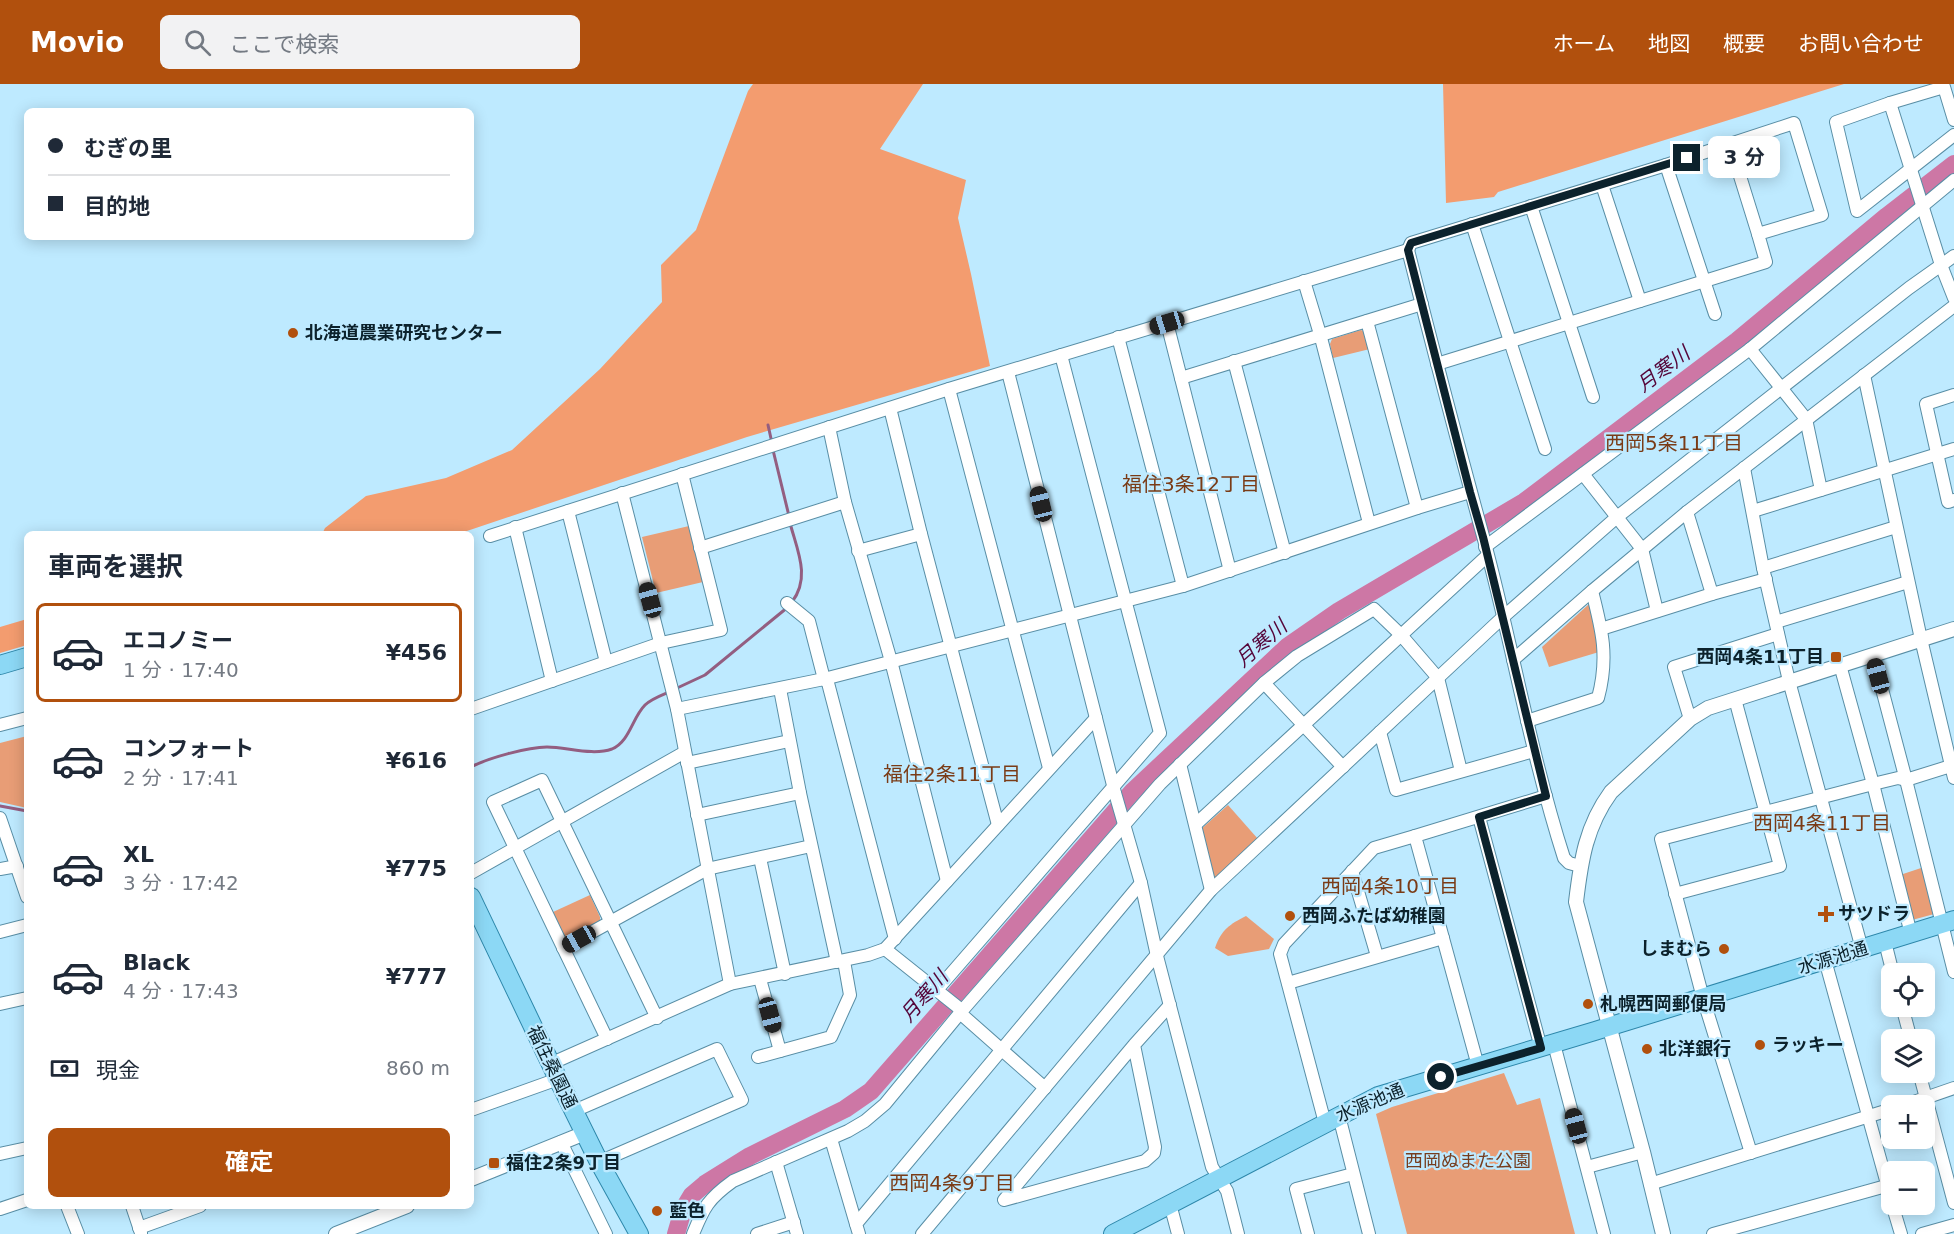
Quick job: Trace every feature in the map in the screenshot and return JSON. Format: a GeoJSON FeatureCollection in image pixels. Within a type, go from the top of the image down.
{"type":"FeatureCollection","features":[{"type":"Feature","properties":{"kind":"main road"},"geometry":{"type":"LineString","coordinates":[[0,665],[24,658]]}},
{"type":"Feature","properties":{"kind":"main road","name":"福住桑園通"},"geometry":{"type":"LineString","coordinates":[[474,903],[554,1072],[637,1231]]}},
{"type":"Feature","properties":{"kind":"main road","name":"水源池通"},"geometry":{"type":"LineString","coordinates":[[1119,1232],[1378,1096],[1948,922]]}},
{"type":"Feature","properties":{"kind":"street"},"geometry":{"type":"LineString","coordinates":[[1954,120],[1944,87],[1836,122],[1857,211],[1912,172],[1954,135]]}},
{"type":"Feature","properties":{"kind":"street"},"geometry":{"type":"LineString","coordinates":[[1890,103],[1941,265],[1954,298]]}},
{"type":"Feature","properties":{"kind":"street"},"geometry":{"type":"LineString","coordinates":[[1580,866],[1569,863],[1564,858],[1546,796],[1485,547],[1408,250],[1411,243],[1666,165],[1794,123],[1822,215],[1758,234]]}},
{"type":"Feature","properties":{"kind":"street"},"geometry":{"type":"LineString","coordinates":[[1437,364],[1766,262],[1730,144]]}},
{"type":"Feature","properties":{"kind":"street"},"geometry":{"type":"LineString","coordinates":[[1666,165],[1715,314]]}},
{"type":"Feature","properties":{"kind":"street"},"geometry":{"type":"LineString","coordinates":[[1196,824],[1401,635],[1485,547],[1750,349],[1922,201],[1954,180]]}},
{"type":"Feature","properties":{"kind":"street"},"geometry":{"type":"LineString","coordinates":[[1602,185],[1640,301]]}},
{"type":"Feature","properties":{"kind":"street"},"geometry":{"type":"LineString","coordinates":[[1532,206],[1593,397]]}},
{"type":"Feature","properties":{"kind":"street"},"geometry":{"type":"LineString","coordinates":[[1472,224],[1545,449]]}},
{"type":"Feature","properties":{"kind":"street"},"geometry":{"type":"LineString","coordinates":[[490,536],[949,389],[1408,250]]}},
{"type":"Feature","properties":{"kind":"street"},"geometry":{"type":"LineString","coordinates":[[922,1234],[1211,890],[1502,618],[1617,517],[1909,288],[1954,256]]}},
{"type":"Feature","properties":{"kind":"street"},"geometry":{"type":"LineString","coordinates":[[1304,282],[1320,334],[1369,523]]}},
{"type":"Feature","properties":{"kind":"street"},"geometry":{"type":"LineString","coordinates":[[1181,378],[1422,304]]}},
{"type":"Feature","properties":{"kind":"street"},"geometry":{"type":"LineString","coordinates":[[1513,660],[1642,549],[1954,306]]}},
{"type":"Feature","properties":{"kind":"street"},"geometry":{"type":"LineString","coordinates":[[1367,321],[1417,508]]}},
{"type":"Feature","properties":{"kind":"street"},"geometry":{"type":"LineString","coordinates":[[1167,323],[1230,571]]}},
{"type":"Feature","properties":{"kind":"street"},"geometry":{"type":"LineString","coordinates":[[1118,337],[1183,586]]}},
{"type":"Feature","properties":{"kind":"street"},"geometry":{"type":"LineString","coordinates":[[1750,349],[1806,419],[1821,490]]}},
{"type":"Feature","properties":{"kind":"street"},"geometry":{"type":"LineString","coordinates":[[938,992],[1114,790],[1160,733],[1061,355]]}},
{"type":"Feature","properties":{"kind":"street"},"geometry":{"type":"LineString","coordinates":[[1234,361],[1285,553]]}},
{"type":"Feature","properties":{"kind":"street"},"geometry":{"type":"LineString","coordinates":[[1008,372],[1114,790],[1141,883],[1157,956],[1212,1167],[1227,1191],[1238,1234]]}},
{"type":"Feature","properties":{"kind":"street"},"geometry":{"type":"LineString","coordinates":[[1751,1153],[1703,998],[1661,839],[1898,778],[1906,780],[1953,769],[1908,582],[1864,375]]}},
{"type":"Feature","properties":{"kind":"street"},"geometry":{"type":"LineString","coordinates":[[949,389],[1049,768]]}},
{"type":"Feature","properties":{"kind":"street"},"geometry":{"type":"LineString","coordinates":[[1954,395],[1926,404],[1948,502],[1954,500]]}},
{"type":"Feature","properties":{"kind":"street"},"geometry":{"type":"LineString","coordinates":[[890,408],[998,825]]}},
{"type":"Feature","properties":{"kind":"street"},"geometry":{"type":"LineString","coordinates":[[830,427],[845,502],[891,661],[947,881]]}},
{"type":"Feature","properties":{"kind":"street"},"geometry":{"type":"LineString","coordinates":[[1753,511],[1954,449]]}},
{"type":"Feature","properties":{"kind":"street"},"geometry":{"type":"LineString","coordinates":[[1744,468],[1789,681],[1862,949]]}},
{"type":"Feature","properties":{"kind":"street"},"geometry":{"type":"LineString","coordinates":[[474,708],[661,643],[721,630],[682,474]]}},
{"type":"Feature","properties":{"kind":"street"},"geometry":{"type":"LineString","coordinates":[[1583,474],[1642,549],[1657,611]]}},
{"type":"Feature","properties":{"kind":"street"},"geometry":{"type":"LineString","coordinates":[[675,703],[780,688],[824,679],[1183,586],[1369,523],[1470,492]]}},
{"type":"Feature","properties":{"kind":"street"},"geometry":{"type":"LineString","coordinates":[[622,493],[671,684],[730,984]]}},
{"type":"Feature","properties":{"kind":"street"},"geometry":{"type":"LineString","coordinates":[[700,548],[845,502]]}},
{"type":"Feature","properties":{"kind":"street"},"geometry":{"type":"LineString","coordinates":[[568,511],[606,662]]}},
{"type":"Feature","properties":{"kind":"street"},"geometry":{"type":"LineString","coordinates":[[1687,513],[1712,594]]}},
{"type":"Feature","properties":{"kind":"street"},"geometry":{"type":"LineString","coordinates":[[515,527],[552,681]]}},
{"type":"Feature","properties":{"kind":"street"},"geometry":{"type":"LineString","coordinates":[[1602,629],[1712,594],[1896,527]]}},
{"type":"Feature","properties":{"kind":"street"},"geometry":{"type":"LineString","coordinates":[[858,551],[921,534]]}},
{"type":"Feature","properties":{"kind":"street"},"geometry":{"type":"LineString","coordinates":[[1776,622],[1908,582]]}},
{"type":"Feature","properties":{"kind":"street"},"geometry":{"type":"LineString","coordinates":[[1527,721],[1598,698],[1605,660],[1602,629],[1592,591]]}},
{"type":"Feature","properties":{"kind":"street"},"geometry":{"type":"LineString","coordinates":[[791,607],[809,621],[824,679],[828,683],[895,939]]}},
{"type":"Feature","properties":{"kind":"street"},"geometry":{"type":"LineString","coordinates":[[693,1234],[704,1207],[718,1191],[733,1181],[831,1139],[865,1121],[885,1104],[959,1011],[1160,783],[1264,683],[1297,656],[1374,609],[1401,635],[1438,678],[1461,771]]}},
{"type":"Feature","properties":{"kind":"street"},"geometry":{"type":"LineString","coordinates":[[1663,1234],[1576,902],[1580,866],[1588,830],[1602,803],[1611,792],[1690,720],[1708,708],[1954,629]]}},
{"type":"Feature","properties":{"kind":"street"},"geometry":{"type":"LineString","coordinates":[[1690,720],[1674,667],[1778,634]]}},
{"type":"Feature","properties":{"kind":"street"},"geometry":{"type":"LineString","coordinates":[[1873,656],[1906,780],[1948,922],[1954,972]]}},
{"type":"Feature","properties":{"kind":"street"},"geometry":{"type":"LineString","coordinates":[[1840,665],[1911,934]]}},
{"type":"Feature","properties":{"kind":"street"},"geometry":{"type":"LineString","coordinates":[[1264,683],[1343,767]]}},
{"type":"Feature","properties":{"kind":"street"},"geometry":{"type":"LineString","coordinates":[[758,1057],[831,1037],[850,995],[812,846],[780,688]]}},
{"type":"Feature","properties":{"kind":"street"},"geometry":{"type":"LineString","coordinates":[[1675,894],[1780,866],[1735,699]]}},
{"type":"Feature","properties":{"kind":"street"},"geometry":{"type":"LineString","coordinates":[[474,1107],[554,1072],[607,1039],[730,984],[760,980],[885,949],[1096,718]]}},
{"type":"Feature","properties":{"kind":"street"},"geometry":{"type":"LineString","coordinates":[[0,725],[24,719]]}},
{"type":"Feature","properties":{"kind":"street"},"geometry":{"type":"LineString","coordinates":[[1380,732],[1396,790],[1534,751]]}},
{"type":"Feature","properties":{"kind":"street"},"geometry":{"type":"LineString","coordinates":[[474,871],[686,757],[789,741]]}},
{"type":"Feature","properties":{"kind":"street"},"geometry":{"type":"LineString","coordinates":[[1180,764],[1211,890]]}},
{"type":"Feature","properties":{"kind":"street"},"geometry":{"type":"LineString","coordinates":[[607,1039],[493,802],[542,780],[657,1018]]}},
{"type":"Feature","properties":{"kind":"street"},"geometry":{"type":"LineString","coordinates":[[697,815],[800,793]]}},
{"type":"Feature","properties":{"kind":"street"},"geometry":{"type":"LineString","coordinates":[[1369,1234],[1353,1174],[1332,1119],[1288,983],[1280,954],[1284,944],[1374,848],[1546,796]]}},
{"type":"Feature","properties":{"kind":"street"},"geometry":{"type":"LineString","coordinates":[[1479,817],[1547,1046],[1587,1167],[1604,1234]]}},
{"type":"Feature","properties":{"kind":"street"},"geometry":{"type":"LineString","coordinates":[[0,818],[24,888]]}},
{"type":"Feature","properties":{"kind":"street"},"geometry":{"type":"LineString","coordinates":[[1414,836],[1478,1066]]}},
{"type":"Feature","properties":{"kind":"street"},"geometry":{"type":"LineString","coordinates":[[563,948],[707,869],[812,846]]}},
{"type":"Feature","properties":{"kind":"street"},"geometry":{"type":"LineString","coordinates":[[760,858],[785,974]]}},
{"type":"Feature","properties":{"kind":"street"},"geometry":{"type":"LineString","coordinates":[[0,869],[17,866]]}},
{"type":"Feature","properties":{"kind":"street"},"geometry":{"type":"LineString","coordinates":[[1353,871],[1377,956]]}},
{"type":"Feature","properties":{"kind":"street"},"geometry":{"type":"LineString","coordinates":[[857,1229],[1141,883]]}},
{"type":"Feature","properties":{"kind":"street"},"geometry":{"type":"LineString","coordinates":[[0,932],[24,926]]}},
{"type":"Feature","properties":{"kind":"street"},"geometry":{"type":"LineString","coordinates":[[1288,983],[1443,938]]}},
{"type":"Feature","properties":{"kind":"street"},"geometry":{"type":"LineString","coordinates":[[1885,942],[1890,963]]}},
{"type":"Feature","properties":{"kind":"street"},"geometry":{"type":"LineString","coordinates":[[885,949],[938,992],[1045,1088]]}},
{"type":"Feature","properties":{"kind":"street"},"geometry":{"type":"LineString","coordinates":[[1825,960],[1881,1167]]}},
{"type":"Feature","properties":{"kind":"street"},"geometry":{"type":"LineString","coordinates":[[760,980],[780,1051]]}},
{"type":"Feature","properties":{"kind":"street"},"geometry":{"type":"LineString","coordinates":[[0,1004],[24,999]]}},
{"type":"Feature","properties":{"kind":"street"},"geometry":{"type":"LineString","coordinates":[[1134,1045],[1155,1147],[1150,1157],[1145,1161],[1004,1200],[1134,1045],[1170,1005]]}},
{"type":"Feature","properties":{"kind":"street"},"geometry":{"type":"LineString","coordinates":[[574,1111],[717,1049],[742,1100],[599,1162]]}},
{"type":"Feature","properties":{"kind":"street"},"geometry":{"type":"LineString","coordinates":[[1934,1095],[1954,1088]]}},
{"type":"Feature","properties":{"kind":"street"},"geometry":{"type":"LineString","coordinates":[[1650,1184],[1881,1112]]}},
{"type":"Feature","properties":{"kind":"street"},"geometry":{"type":"LineString","coordinates":[[1935,1132],[1954,1203]]}},
{"type":"Feature","properties":{"kind":"street"},"geometry":{"type":"LineString","coordinates":[[474,1178],[585,1133]]}},
{"type":"Feature","properties":{"kind":"street"},"geometry":{"type":"LineString","coordinates":[[831,1139],[857,1229]]}},
{"type":"Feature","properties":{"kind":"street"},"geometry":{"type":"LineString","coordinates":[[561,1142],[606,1234]]}},
{"type":"Feature","properties":{"kind":"street"},"geometry":{"type":"LineString","coordinates":[[0,1154],[24,1149]]}},
{"type":"Feature","properties":{"kind":"street"},"geometry":{"type":"LineString","coordinates":[[1587,1167],[1643,1152]]}},
{"type":"Feature","properties":{"kind":"street"},"geometry":{"type":"LineString","coordinates":[[757,1234],[795,1228],[776,1162]]}},
{"type":"Feature","properties":{"kind":"street"},"geometry":{"type":"LineString","coordinates":[[1308,1234],[1296,1189],[1353,1174]]}},
{"type":"Feature","properties":{"kind":"street"},"geometry":{"type":"LineString","coordinates":[[1713,1234],[1881,1187]]}},
{"type":"Feature","properties":{"kind":"street"},"geometry":{"type":"LineString","coordinates":[[0,1209],[24,1201]]}},
{"type":"Feature","properties":{"kind":"street"},"geometry":{"type":"LineString","coordinates":[[1170,1204],[1178,1234]]}},
{"type":"Feature","properties":{"kind":"street"},"geometry":{"type":"LineString","coordinates":[[68,1209],[78,1234]]}},
{"type":"Feature","properties":{"kind":"street"},"geometry":{"type":"LineString","coordinates":[[133,1209],[140,1231],[193,1209]]}},
{"type":"Feature","properties":{"kind":"street"},"geometry":{"type":"LineString","coordinates":[[336,1234],[363,1229],[378,1211]]}},
{"type":"Feature","properties":{"kind":"street"},"geometry":{"type":"LineString","coordinates":[[1895,1215],[1901,1234]]}},
{"type":"Feature","properties":{"kind":"street"},"geometry":{"type":"LineString","coordinates":[[1922,1234],[1954,1225]]}},
{"type":"Feature","properties":{"kind":"green space"},"geometry":{"type":"Polygon","coordinates":[[[1361,330],[1365,332],[1370,349],[1333,358],[1330,344],[1332,339],[1361,330]]]}},
{"type":"Feature","properties":{"kind":"green space"},"geometry":{"type":"Polygon","coordinates":[[[689,526],[703,582],[656,593],[642,537],[689,526]]]}},
{"type":"Feature","properties":{"kind":"green space"},"geometry":{"type":"Polygon","coordinates":[[[1589,604],[1599,652],[1549,667],[1542,647],[1589,604]]]}},
{"type":"Feature","properties":{"kind":"green space"},"geometry":{"type":"Polygon","coordinates":[[[24,737],[24,807],[0,802],[0,743],[24,737]]]}},
{"type":"Feature","properties":{"kind":"green space"},"geometry":{"type":"Polygon","coordinates":[[[1228,805],[1258,839],[1213,886],[1199,831],[1228,805]]]}},
{"type":"Feature","properties":{"kind":"green space"},"geometry":{"type":"Polygon","coordinates":[[[1924,867],[1938,913],[1912,920],[1900,875],[1924,867]]]}},
{"type":"Feature","properties":{"kind":"green space"},"geometry":{"type":"Polygon","coordinates":[[[590,895],[600,922],[569,939],[564,938],[553,912],[590,895]]]}},
{"type":"Feature","properties":{"kind":"green space"},"geometry":{"type":"Polygon","coordinates":[[[1246,916],[1274,939],[1269,949],[1228,956],[1215,948],[1227,928],[1246,916]]]}},
{"type":"Feature","properties":{"kind":"green space","name":"西岡ぬまた公園"},"geometry":{"type":"Polygon","coordinates":[[[1504,1073],[1517,1105],[1540,1098],[1575,1234],[1407,1234],[1376,1114],[1504,1073]]]}},
{"type":"Feature","properties":{"kind":"shaded area"},"geometry":{"type":"Polygon","coordinates":[[[753,84],[923,84],[880,149],[966,180],[958,218],[990,366],[747,437],[467,531],[324,531],[366,496],[446,478],[512,450],[600,369],[662,302],[661,265],[696,230],[748,91],[753,84]]]}},
{"type":"Feature","properties":{"kind":"shaded area"},"geometry":{"type":"Polygon","coordinates":[[[1443,84],[1844,84],[1498,192],[1494,197],[1446,203],[1443,84]]]}},
{"type":"Feature","properties":{"kind":"shaded area"},"geometry":{"type":"Polygon","coordinates":[[[24,620],[24,646],[0,653],[0,627],[24,620]]]}},
{"type":"Feature","properties":{"kind":"waterway","name":"月寒川"},"geometry":{"type":"LineString","coordinates":[[676,1234],[683,1210],[692,1195],[705,1184],[750,1156],[845,1109],[871,1091],[1133,791],[1287,647],[1339,611],[1524,502],[1737,341],[1887,216],[1954,164]]}},
{"type":"Feature","properties":{"kind":"waterway"},"geometry":{"type":"LineString","coordinates":[[768,425],[772,443]]}},
{"type":"Feature","properties":{"kind":"waterway"},"geometry":{"type":"LineString","coordinates":[[773,450],[789,516]]}},
{"type":"Feature","properties":{"kind":"waterway"},"geometry":{"type":"LineString","coordinates":[[790,523],[802,573],[798,593],[792,602]]}},
{"type":"Feature","properties":{"kind":"waterway"},"geometry":{"type":"LineString","coordinates":[[675,689],[705,675],[788,607]]}},
{"type":"Feature","properties":{"kind":"waterway"},"geometry":{"type":"LineString","coordinates":[[474,766],[487,760],[539,747],[596,752],[612,749],[623,741],[645,705],[669,692]]}},
{"type":"Feature","properties":{"kind":"waterway"},"geometry":{"type":"LineString","coordinates":[[0,806],[24,810]]}},
{"type":"Feature","properties":{"kind":"place","name":"北海道農業研究センター"},"geometry":{"type":"Point","coordinates":[293,333]}},
{"type":"Feature","properties":{"kind":"place","name":"西岡4条11丁目"},"geometry":{"type":"Point","coordinates":[1836,657]}},
{"type":"Feature","properties":{"kind":"place","name":"サツドラ"},"geometry":{"type":"Point","coordinates":[1826,914]}},
{"type":"Feature","properties":{"kind":"place","name":"西岡ふたば幼稚園"},"geometry":{"type":"Point","coordinates":[1290,916]}},
{"type":"Feature","properties":{"kind":"place","name":"しまむら"},"geometry":{"type":"Point","coordinates":[1724,949]}},
{"type":"Feature","properties":{"kind":"place","name":"札幌西岡郵便局"},"geometry":{"type":"Point","coordinates":[1588,1004]}},
{"type":"Feature","properties":{"kind":"place","name":"ラッキー"},"geometry":{"type":"Point","coordinates":[1760,1045]}},
{"type":"Feature","properties":{"kind":"place","name":"北洋銀行"},"geometry":{"type":"Point","coordinates":[1647,1049]}},
{"type":"Feature","properties":{"kind":"place","name":"福住2条9丁目"},"geometry":{"type":"Point","coordinates":[494,1163]}},
{"type":"Feature","properties":{"kind":"place","name":"藍色"},"geometry":{"type":"Point","coordinates":[657,1211]}},
{"type":"Feature","properties":{"kind":"district","name":"西岡5条11丁目"},"geometry":{"type":"Point","coordinates":[1674,443]}},
{"type":"Feature","properties":{"kind":"district","name":"福住3条12丁目"},"geometry":{"type":"Point","coordinates":[1191,484]}},
{"type":"Feature","properties":{"kind":"district","name":"福住2条11丁目"},"geometry":{"type":"Point","coordinates":[952,774]}},
{"type":"Feature","properties":{"kind":"district","name":"西岡4条11丁目"},"geometry":{"type":"Point","coordinates":[1822,823]}},
{"type":"Feature","properties":{"kind":"district","name":"西岡4条10丁目"},"geometry":{"type":"Point","coordinates":[1390,886]}},
{"type":"Feature","properties":{"kind":"district","name":"西岡4条9丁目"},"geometry":{"type":"Point","coordinates":[952,1183]}},
{"type":"Feature","properties":{"kind":"route"},"geometry":{"type":"LineString","coordinates":[[1441,1077],[1541,1048],[1479,817],[1546,796],[1483,537],[1408,250],[1411,243],[1687,158]]}}]}
